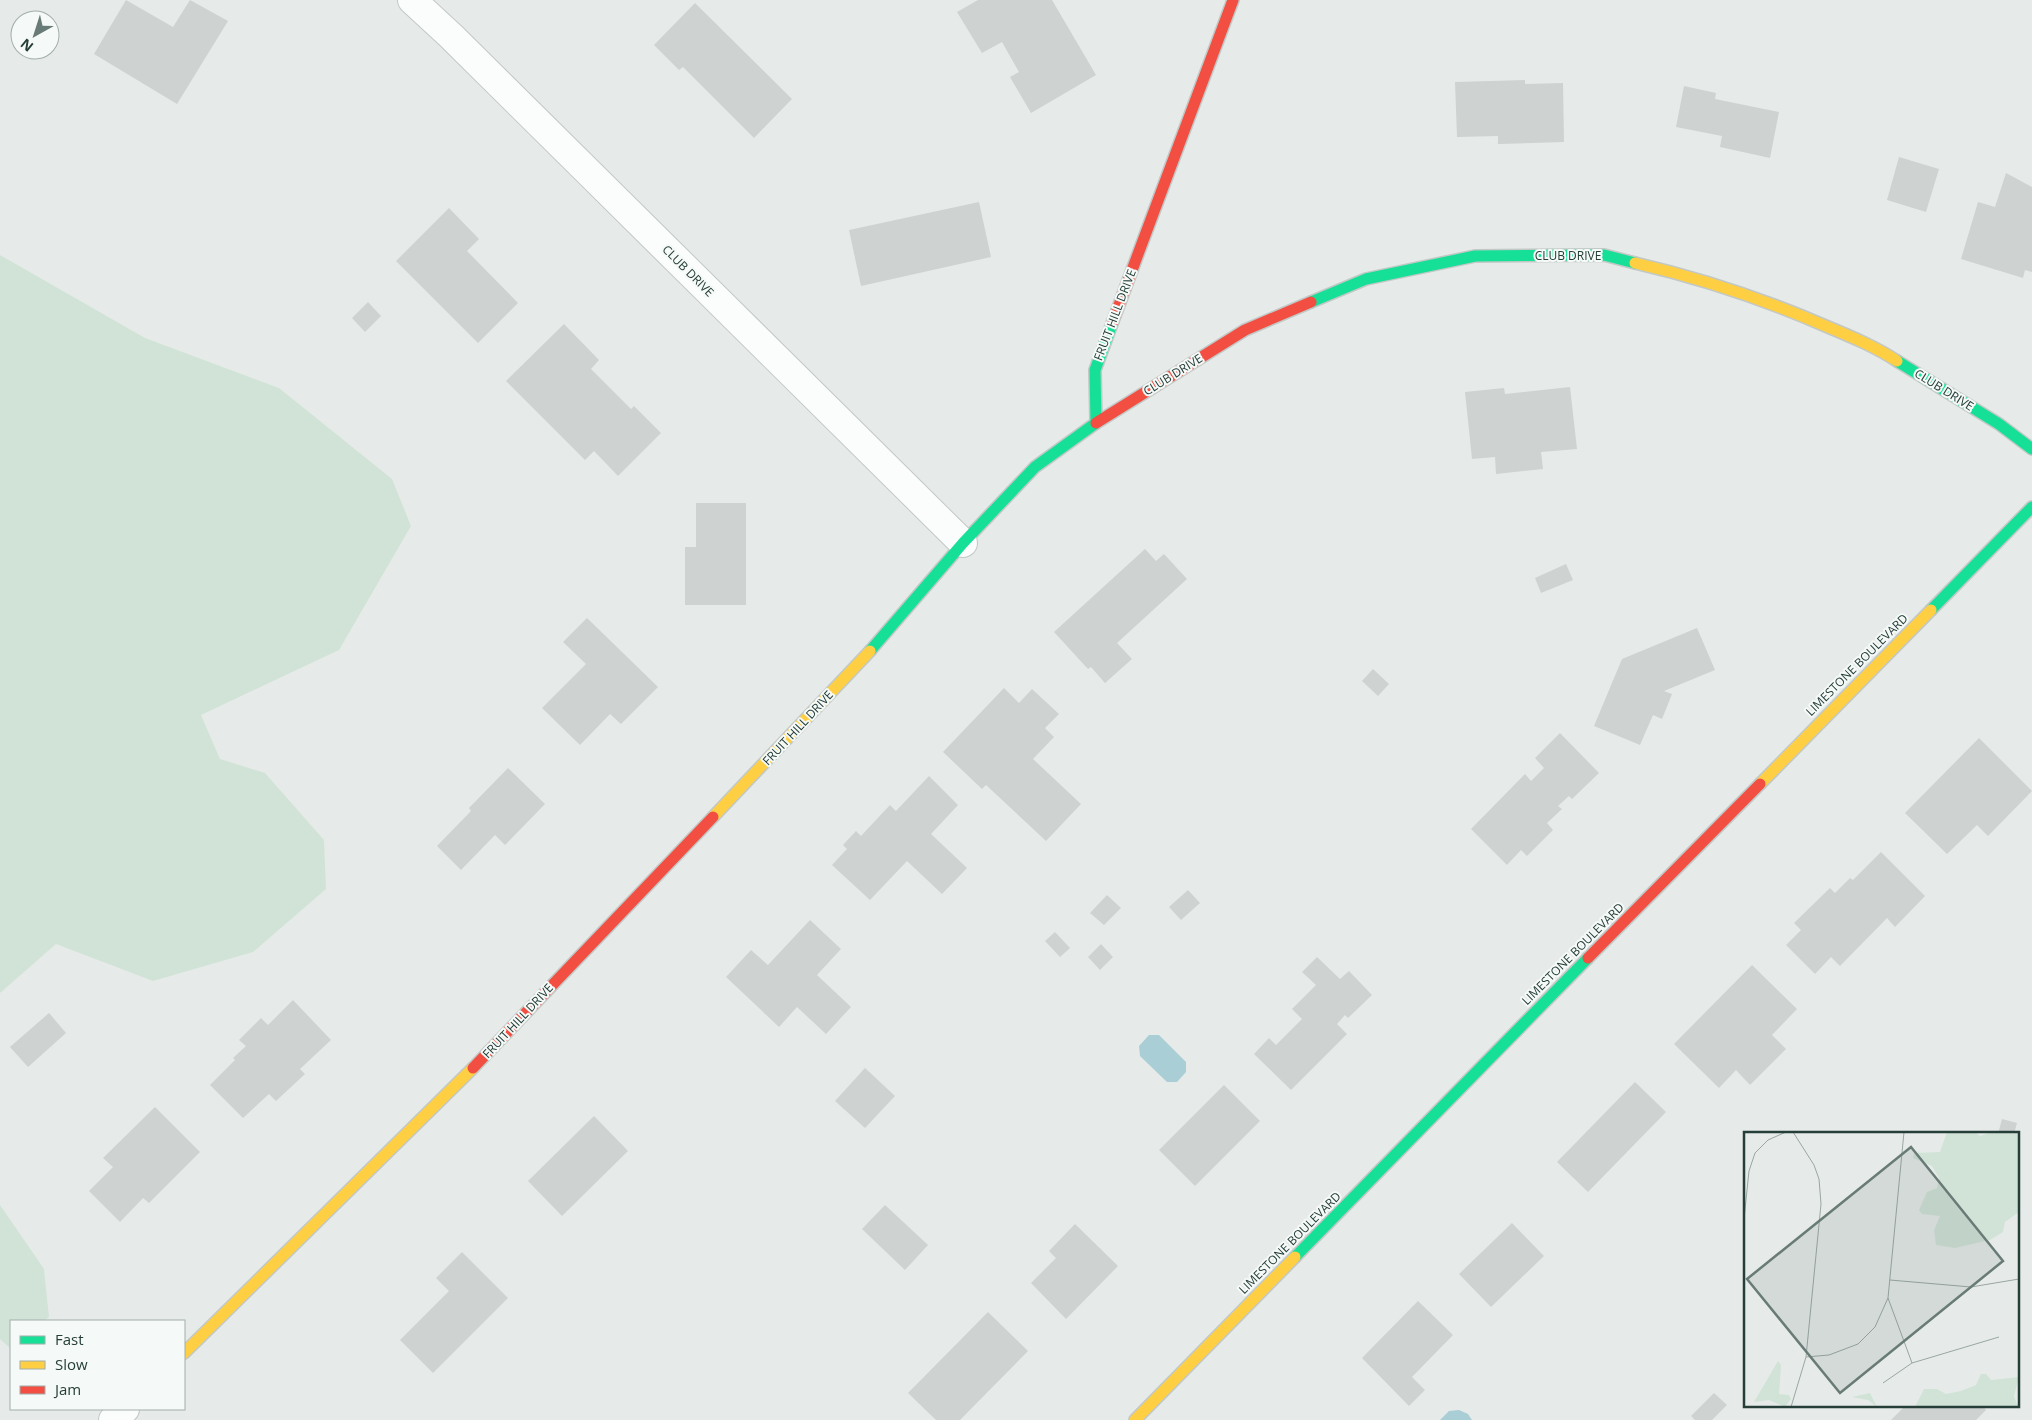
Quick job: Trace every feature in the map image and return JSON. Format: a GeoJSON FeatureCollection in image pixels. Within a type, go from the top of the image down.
{"type":"FeatureCollection","features":[{"type":"Feature","properties":{"kind":"street","name":"CLUB DRIVE"},"geometry":{"type":"LineString","coordinates":[[412,0],[458,43],[963,543]]}},
{"type":"Feature","properties":{"kind":"street","name":"FRUIT HILL DRIVE"},"geometry":{"type":"LineString","coordinates":[[185,1352],[440,1103],[674,860],[887,633],[963,543],[1035,467],[1096,423],[1094,370],[1233,0]]}},
{"type":"Feature","properties":{"kind":"street","name":"CLUB DRIVE"},"geometry":{"type":"LineString","coordinates":[[1096,423],[1245,330],[1366,279],[1475,256],[1604,255],[1691,276],[1772,302],[1879,349],[1998,424],[2032,449]]}},
{"type":"Feature","properties":{"kind":"street","name":"LIMESTONE BOULEVARD"},"geometry":{"type":"LineString","coordinates":[[1134,1420],[2032,507]]}},
{"type":"Feature","properties":{"kind":"street"},"geometry":{"type":"LineString","coordinates":[[113,1420],[124,1410]]}},
{"type":"Feature","properties":{"kind":"green space"},"geometry":{"type":"Polygon","coordinates":[[[0,255],[145,338],[279,388],[392,479],[411,526],[339,650],[201,715],[220,759],[265,773],[324,840],[326,889],[253,952],[153,981],[56,944],[0,993],[0,255]]]}},
{"type":"Feature","properties":{"kind":"green space"},"geometry":{"type":"Polygon","coordinates":[[[0,1205],[44,1269],[49,1317],[45,1320],[10,1320],[10,1348],[0,1339],[0,1205]]]}},
{"type":"Feature","properties":{"kind":"water"},"geometry":{"type":"Polygon","coordinates":[[[1149,1035],[1159,1035],[1186,1062],[1186,1072],[1177,1082],[1167,1082],[1140,1056],[1139,1046],[1149,1035]]]}},
{"type":"Feature","properties":{"kind":"water"},"geometry":{"type":"Polygon","coordinates":[[[1459,1410],[1468,1414],[1472,1420],[1440,1420],[1449,1411],[1459,1410]]]}},
{"type":"Feature","properties":{"kind":"building"},"geometry":{"type":"Polygon","coordinates":[[[126,0],[173,27],[190,0],[228,21],[177,104],[94,54],[126,0]]]}},
{"type":"Feature","properties":{"kind":"building"},"geometry":{"type":"Polygon","coordinates":[[[978,0],[1052,0],[1096,75],[1031,113],[1010,77],[1019,72],[1002,42],[982,53],[957,12],[978,0]]]}},
{"type":"Feature","properties":{"kind":"building"},"geometry":{"type":"Polygon","coordinates":[[[695,3],[792,99],[754,138],[683,67],[679,70],[654,45],[695,3]]]}},
{"type":"Feature","properties":{"kind":"building"},"geometry":{"type":"Polygon","coordinates":[[[1525,80],[1525,84],[1563,83],[1564,142],[1498,144],[1498,136],[1457,137],[1455,82],[1525,80]]]}},
{"type":"Feature","properties":{"kind":"building"},"geometry":{"type":"Polygon","coordinates":[[[1684,86],[1716,93],[1715,99],[1779,112],[1770,158],[1720,147],[1722,136],[1676,127],[1684,86]]]}},
{"type":"Feature","properties":{"kind":"building"},"geometry":{"type":"Polygon","coordinates":[[[1899,157],[1939,169],[1926,212],[1887,200],[1899,157]]]}},
{"type":"Feature","properties":{"kind":"building"},"geometry":{"type":"Polygon","coordinates":[[[2006,173],[2032,187],[2032,272],[2025,270],[2023,278],[1961,259],[1978,202],[1995,207],[2006,173]]]}},
{"type":"Feature","properties":{"kind":"building"},"geometry":{"type":"Polygon","coordinates":[[[979,202],[991,257],[861,286],[849,230],[979,202]]]}},
{"type":"Feature","properties":{"kind":"building"},"geometry":{"type":"Polygon","coordinates":[[[449,208],[479,239],[467,251],[518,303],[478,343],[396,261],[449,208]]]}},
{"type":"Feature","properties":{"kind":"building"},"geometry":{"type":"Polygon","coordinates":[[[368,302],[381,316],[365,332],[352,318],[368,302]]]}},
{"type":"Feature","properties":{"kind":"building"},"geometry":{"type":"Polygon","coordinates":[[[564,324],[599,360],[591,369],[631,409],[634,406],[661,433],[618,476],[594,451],[585,460],[506,381],[564,324]]]}},
{"type":"Feature","properties":{"kind":"building"},"geometry":{"type":"Polygon","coordinates":[[[1570,387],[1577,449],[1541,452],[1543,469],[1496,474],[1495,457],[1472,459],[1465,392],[1504,388],[1505,394],[1570,387]]]}},
{"type":"Feature","properties":{"kind":"building"},"geometry":{"type":"Polygon","coordinates":[[[696,503],[746,503],[746,605],[685,605],[685,547],[696,547],[696,503]]]}},
{"type":"Feature","properties":{"kind":"building"},"geometry":{"type":"Polygon","coordinates":[[[1145,549],[1156,561],[1164,554],[1187,579],[1117,643],[1132,659],[1105,683],[1091,667],[1088,669],[1054,632],[1145,549]]]}},
{"type":"Feature","properties":{"kind":"building"},"geometry":{"type":"Polygon","coordinates":[[[1566,564],[1573,580],[1541,593],[1535,578],[1566,564]]]}},
{"type":"Feature","properties":{"kind":"building"},"geometry":{"type":"Polygon","coordinates":[[[587,618],[658,687],[621,724],[610,714],[580,745],[542,708],[586,664],[563,642],[587,618]]]}},
{"type":"Feature","properties":{"kind":"building"},"geometry":{"type":"Polygon","coordinates":[[[1697,628],[1715,670],[1664,691],[1672,694],[1662,719],[1653,715],[1640,745],[1594,726],[1622,659],[1697,628]]]}},
{"type":"Feature","properties":{"kind":"building"},"geometry":{"type":"Polygon","coordinates":[[[1373,669],[1389,684],[1378,696],[1362,681],[1373,669]]]}},
{"type":"Feature","properties":{"kind":"building"},"geometry":{"type":"Polygon","coordinates":[[[1004,688],[1019,703],[1032,689],[1059,714],[1045,728],[1054,737],[1033,759],[1081,804],[1046,841],[986,785],[982,789],[943,752],[1004,688]]]}},
{"type":"Feature","properties":{"kind":"building"},"geometry":{"type":"Polygon","coordinates":[[[1560,733],[1599,773],[1572,799],[1569,796],[1558,806],[1562,809],[1547,823],[1553,830],[1527,856],[1521,850],[1507,865],[1471,829],[1525,774],[1531,781],[1544,768],[1535,758],[1560,733]]]}},
{"type":"Feature","properties":{"kind":"building"},"geometry":{"type":"Polygon","coordinates":[[[1979,738],[2032,791],[1988,836],[1977,825],[1947,854],[1905,813],[1979,738]]]}},
{"type":"Feature","properties":{"kind":"building"},"geometry":{"type":"Polygon","coordinates":[[[508,768],[545,804],[505,845],[495,835],[461,870],[437,846],[471,811],[469,808],[508,768]]]}},
{"type":"Feature","properties":{"kind":"building"},"geometry":{"type":"Polygon","coordinates":[[[929,776],[958,805],[931,834],[967,868],[942,894],[907,861],[870,900],[832,865],[847,849],[843,845],[856,831],[861,836],[890,805],[896,811],[929,776]]]}},
{"type":"Feature","properties":{"kind":"building"},"geometry":{"type":"Polygon","coordinates":[[[1881,852],[1925,896],[1895,927],[1887,918],[1840,966],[1831,957],[1815,974],[1786,945],[1801,930],[1794,923],[1830,888],[1835,893],[1850,878],[1853,880],[1881,852]]]}},
{"type":"Feature","properties":{"kind":"building"},"geometry":{"type":"Polygon","coordinates":[[[1188,890],[1200,903],[1181,920],[1169,907],[1188,890]]]}},
{"type":"Feature","properties":{"kind":"building"},"geometry":{"type":"Polygon","coordinates":[[[1107,895],[1121,908],[1104,925],[1090,913],[1107,895]]]}},
{"type":"Feature","properties":{"kind":"building"},"geometry":{"type":"Polygon","coordinates":[[[810,920],[841,949],[817,975],[851,1007],[826,1034],[797,1007],[779,1027],[726,977],[751,950],[768,965],[810,920]]]}},
{"type":"Feature","properties":{"kind":"building"},"geometry":{"type":"Polygon","coordinates":[[[1055,932],[1070,948],[1060,957],[1045,941],[1055,932]]]}},
{"type":"Feature","properties":{"kind":"building"},"geometry":{"type":"Polygon","coordinates":[[[1101,944],[1113,957],[1100,970],[1088,957],[1101,944]]]}},
{"type":"Feature","properties":{"kind":"building"},"geometry":{"type":"Polygon","coordinates":[[[1317,957],[1340,979],[1349,971],[1372,995],[1348,1018],[1345,1015],[1337,1024],[1347,1034],[1291,1090],[1254,1054],[1269,1038],[1276,1045],[1302,1019],[1292,1009],[1316,985],[1302,972],[1317,957]]]}},
{"type":"Feature","properties":{"kind":"building"},"geometry":{"type":"Polygon","coordinates":[[[1752,965],[1797,1009],[1772,1035],[1786,1049],[1750,1085],[1736,1070],[1719,1088],[1674,1044],[1752,965]]]}},
{"type":"Feature","properties":{"kind":"building"},"geometry":{"type":"Polygon","coordinates":[[[293,1000],[331,1040],[300,1069],[305,1074],[276,1101],[269,1094],[243,1118],[210,1085],[246,1046],[239,1040],[261,1018],[268,1025],[293,1000]]]}},
{"type":"Feature","properties":{"kind":"building"},"geometry":{"type":"Polygon","coordinates":[[[49,1013],[66,1033],[28,1067],[10,1047],[49,1013]]]}},
{"type":"Feature","properties":{"kind":"building"},"geometry":{"type":"Polygon","coordinates":[[[865,1068],[895,1096],[865,1128],[835,1101],[865,1068]]]}},
{"type":"Feature","properties":{"kind":"building"},"geometry":{"type":"Polygon","coordinates":[[[1635,1082],[1666,1112],[1588,1192],[1557,1162],[1635,1082]]]}},
{"type":"Feature","properties":{"kind":"building"},"geometry":{"type":"Polygon","coordinates":[[[1224,1085],[1260,1121],[1195,1186],[1159,1150],[1224,1085]]]}},
{"type":"Feature","properties":{"kind":"building"},"geometry":{"type":"Polygon","coordinates":[[[155,1107],[200,1152],[149,1203],[143,1198],[120,1222],[89,1191],[113,1167],[103,1158],[155,1107]]]}},
{"type":"Feature","properties":{"kind":"building"},"geometry":{"type":"Polygon","coordinates":[[[594,1116],[628,1151],[562,1216],[528,1181],[594,1116]]]}},
{"type":"Feature","properties":{"kind":"building"},"geometry":{"type":"Polygon","coordinates":[[[2002,1119],[2017,1123],[2015,1132],[1999,1132],[2002,1119]]]}},
{"type":"Feature","properties":{"kind":"building"},"geometry":{"type":"Polygon","coordinates":[[[885,1205],[928,1245],[905,1270],[862,1229],[885,1205]]]}},
{"type":"Feature","properties":{"kind":"building"},"geometry":{"type":"Polygon","coordinates":[[[1512,1223],[1544,1256],[1491,1307],[1459,1274],[1512,1223]]]}},
{"type":"Feature","properties":{"kind":"building"},"geometry":{"type":"Polygon","coordinates":[[[1075,1224],[1118,1266],[1066,1319],[1031,1283],[1056,1258],[1049,1251],[1075,1224]]]}},
{"type":"Feature","properties":{"kind":"building"},"geometry":{"type":"Polygon","coordinates":[[[462,1252],[508,1298],[433,1373],[400,1340],[449,1291],[436,1278],[462,1252]]]}},
{"type":"Feature","properties":{"kind":"building"},"geometry":{"type":"Polygon","coordinates":[[[1418,1301],[1453,1335],[1412,1377],[1425,1390],[1409,1406],[1362,1358],[1418,1301]]]}},
{"type":"Feature","properties":{"kind":"building"},"geometry":{"type":"Polygon","coordinates":[[[988,1312],[1028,1351],[960,1420],[936,1420],[908,1393],[988,1312]]]}},
{"type":"Feature","properties":{"kind":"building"},"geometry":{"type":"Polygon","coordinates":[[[1714,1393],[1727,1405],[1712,1420],[1695,1420],[1691,1416],[1714,1393]]]}},
{"type":"Feature","properties":{"kind":"building"},"geometry":{"type":"Polygon","coordinates":[[[1903,1408],[1984,1408],[1986,1410],[1976,1420],[1891,1420],[1903,1408]]]}},
{"type":"Feature","properties":{"kind":"traffic: fast"},"geometry":{"type":"LineString","coordinates":[[1311,302],[1366,279],[1475,256],[1604,255],[1635,263]]}},
{"type":"Feature","properties":{"kind":"traffic: fast"},"geometry":{"type":"LineString","coordinates":[[870,651],[963,543],[1035,467],[1096,423],[1095,370],[1113,321]]}},
{"type":"Feature","properties":{"kind":"traffic: fast"},"geometry":{"type":"LineString","coordinates":[[1897,361],[1999,424],[2032,449]]}},
{"type":"Feature","properties":{"kind":"traffic: fast"},"geometry":{"type":"LineString","coordinates":[[1931,610],[2032,507]]}},
{"type":"Feature","properties":{"kind":"traffic: fast"},"geometry":{"type":"LineString","coordinates":[[1295,1257],[1588,958]]}},
{"type":"Feature","properties":{"kind":"traffic: slow"},"geometry":{"type":"LineString","coordinates":[[1635,263],[1710,283],[1781,307],[1864,343],[1897,361]]}},
{"type":"Feature","properties":{"kind":"traffic: slow"},"geometry":{"type":"LineString","coordinates":[[1760,784],[1931,610]]}},
{"type":"Feature","properties":{"kind":"traffic: slow"},"geometry":{"type":"LineString","coordinates":[[713,817],[870,651]]}},
{"type":"Feature","properties":{"kind":"traffic: slow"},"geometry":{"type":"LineString","coordinates":[[185,1352],[473,1068]]}},
{"type":"Feature","properties":{"kind":"traffic: slow"},"geometry":{"type":"LineString","coordinates":[[1135,1420],[1295,1257]]}},
{"type":"Feature","properties":{"kind":"traffic: jam"},"geometry":{"type":"LineString","coordinates":[[1113,321],[1233,0]]}},
{"type":"Feature","properties":{"kind":"traffic: jam"},"geometry":{"type":"LineString","coordinates":[[1096,423],[1245,330],[1311,302]]}},
{"type":"Feature","properties":{"kind":"traffic: jam"},"geometry":{"type":"LineString","coordinates":[[1588,958],[1760,784]]}},
{"type":"Feature","properties":{"kind":"traffic: jam"},"geometry":{"type":"LineString","coordinates":[[473,1068],[713,817]]}}]}
